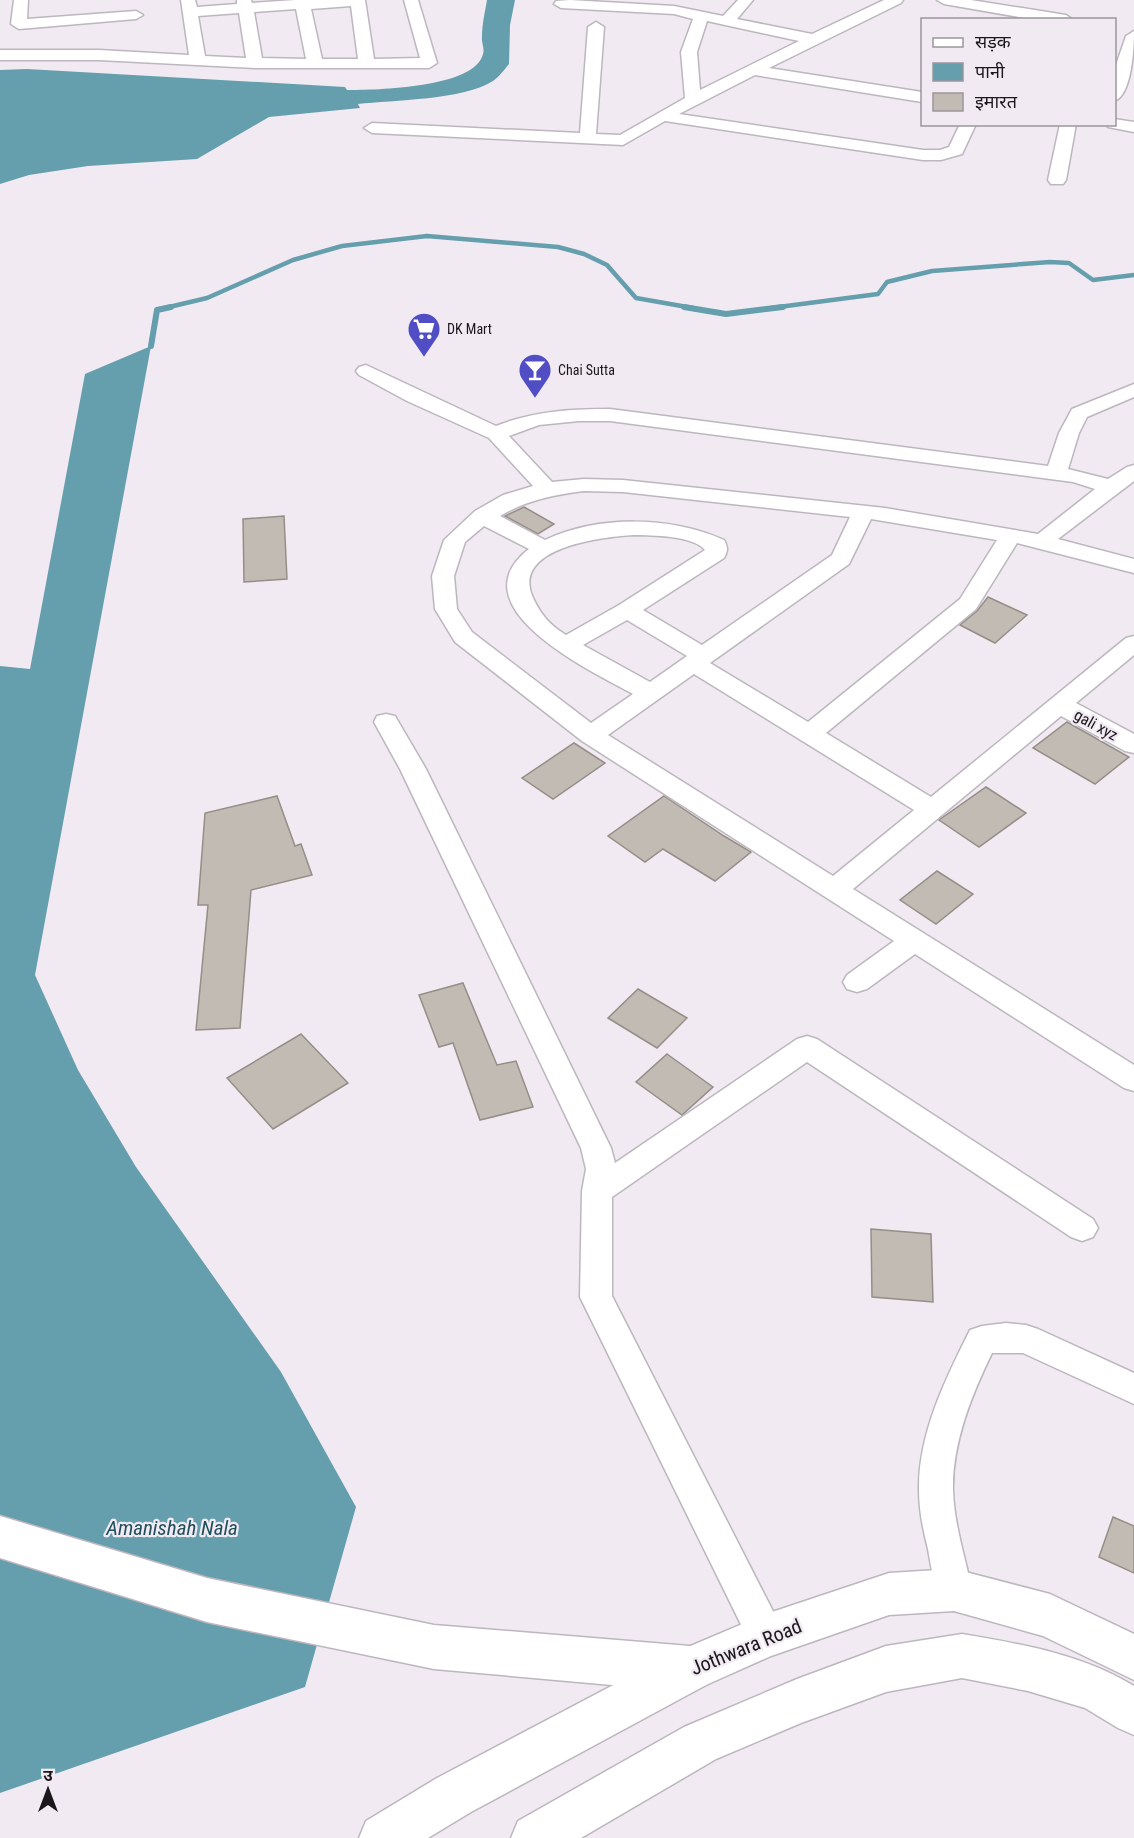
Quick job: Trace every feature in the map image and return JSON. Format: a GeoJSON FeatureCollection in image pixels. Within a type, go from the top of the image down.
{"type":"FeatureCollection","features":[{"type":"Feature","properties":{"kind":"main road"},"geometry":{"type":"LineString","coordinates":[[0,1537],[207,1599],[434,1647],[690,1669]]}},
{"type":"Feature","properties":{"kind":"main road","name":"Jothwara Road"},"geometry":{"type":"LineString","coordinates":[[382,1838],[454,1795],[690,1669],[765,1636],[889,1594],[954,1590],[1050,1616],[1134,1658]]}},
{"type":"Feature","properties":{"kind":"main road"},"geometry":{"type":"LineString","coordinates":[[535,1838],[700,1743],[797,1702],[886,1669],[963,1656],[1028,1668],[1095,1688],[1134,1712]]}},
{"type":"Feature","properties":{"kind":"street"},"geometry":{"type":"LineString","coordinates":[[18,55],[21,0]]}},
{"type":"Feature","properties":{"kind":"street"},"geometry":{"type":"LineString","coordinates":[[81,0],[82,19]]}},
{"type":"Feature","properties":{"kind":"street"},"geometry":{"type":"LineString","coordinates":[[0,55],[140,52],[198,60],[255,63],[429,63],[411,0]]}},
{"type":"Feature","properties":{"kind":"street"},"geometry":{"type":"LineString","coordinates":[[726,21],[746,0]]}},
{"type":"Feature","properties":{"kind":"street"},"geometry":{"type":"LineString","coordinates":[[595,156],[662,116],[813,39],[896,0]]}},
{"type":"Feature","properties":{"kind":"street"},"geometry":{"type":"LineString","coordinates":[[944,0],[971,4],[1000,4],[1056,18]]}},
{"type":"Feature","properties":{"kind":"street"},"geometry":{"type":"LineString","coordinates":[[198,60],[189,6],[358,1],[367,64]]}},
{"type":"Feature","properties":{"kind":"street"},"geometry":{"type":"LineString","coordinates":[[302,3],[315,64]]}},
{"type":"Feature","properties":{"kind":"street"},"geometry":{"type":"LineString","coordinates":[[244,4],[255,63]]}},
{"type":"Feature","properties":{"kind":"street"},"geometry":{"type":"LineString","coordinates":[[561,4],[678,5],[702,15],[813,39]]}},
{"type":"Feature","properties":{"kind":"street"},"geometry":{"type":"LineString","coordinates":[[961,18],[971,4]]}},
{"type":"Feature","properties":{"kind":"street"},"geometry":{"type":"LineString","coordinates":[[19,24],[136,13]]}},
{"type":"Feature","properties":{"kind":"street"},"geometry":{"type":"LineString","coordinates":[[693,101],[689,52],[702,15]]}},
{"type":"Feature","properties":{"kind":"street"},"geometry":{"type":"LineString","coordinates":[[588,136],[596,27]]}},
{"type":"Feature","properties":{"kind":"street"},"geometry":{"type":"LineString","coordinates":[[1116,88],[1131,32]]}},
{"type":"Feature","properties":{"kind":"street"},"geometry":{"type":"LineString","coordinates":[[752,70],[918,96]]}},
{"type":"Feature","properties":{"kind":"street"},"geometry":{"type":"LineString","coordinates":[[662,116],[923,155],[941,155],[956,150],[967,126]]}},
{"type":"Feature","properties":{"kind":"street"},"geometry":{"type":"LineString","coordinates":[[1116,124],[1134,127]]}},
{"type":"Feature","properties":{"kind":"street"},"geometry":{"type":"LineString","coordinates":[[1057,180],[1068,126]]}},
{"type":"Feature","properties":{"kind":"street"},"geometry":{"type":"LineString","coordinates":[[372,128],[588,136],[623,140]]}},
{"type":"Feature","properties":{"kind":"street"},"geometry":{"type":"LineString","coordinates":[[366,371],[414,397],[495,434],[547,489]]}},
{"type":"Feature","properties":{"kind":"street"},"geometry":{"type":"LineString","coordinates":[[1056,474],[1078,413],[1134,390]]}},
{"type":"Feature","properties":{"kind":"street"},"geometry":{"type":"LineString","coordinates":[[495,434],[534,419],[557,415],[610,415],[1075,476],[1111,487]]}},
{"type":"Feature","properties":{"kind":"street"},"geometry":{"type":"LineString","coordinates":[[1042,541],[1134,471]]}},
{"type":"Feature","properties":{"kind":"street"},"geometry":{"type":"LineString","coordinates":[[1134,566],[1042,541],[863,512],[623,486],[584,485],[547,489],[511,500],[483,516],[455,540],[443,576],[446,609],[463,637],[591,735],[1134,1080]]}},
{"type":"Feature","properties":{"kind":"street"},"geometry":{"type":"LineString","coordinates":[[591,735],[841,559],[863,512]]}},
{"type":"Feature","properties":{"kind":"street"},"geometry":{"type":"LineString","coordinates":[[483,516],[544,548]]}},
{"type":"Feature","properties":{"kind":"street"},"geometry":{"type":"LineString","coordinates":[[566,645],[627,610],[716,553],[716,545],[703,538],[655,529],[622,529],[574,535],[544,548],[526,560],[518,580],[521,600],[533,620],[566,645],[651,693]]}},
{"type":"Feature","properties":{"kind":"street"},"geometry":{"type":"LineString","coordinates":[[810,734],[968,604],[1011,535]]}},
{"type":"Feature","properties":{"kind":"street"},"geometry":{"type":"LineString","coordinates":[[627,610],[810,734],[932,809]]}},
{"type":"Feature","properties":{"kind":"street"},"geometry":{"type":"LineString","coordinates":[[835,889],[1134,643]]}},
{"type":"Feature","properties":{"kind":"street","name":"gali xyz"},"geometry":{"type":"LineString","coordinates":[[1059,704],[1134,745]]}},
{"type":"Feature","properties":{"kind":"street"},"geometry":{"type":"LineString","coordinates":[[386,722],[413,769],[596,1148],[601,1169],[597,1191],[596,1297],[765,1636]]}},
{"type":"Feature","properties":{"kind":"street"},"geometry":{"type":"LineString","coordinates":[[858,982],[914,940]]}},
{"type":"Feature","properties":{"kind":"street"},"geometry":{"type":"LineString","coordinates":[[597,1191],[807,1047],[1082,1228]]}},
{"type":"Feature","properties":{"kind":"street"},"geometry":{"type":"LineString","coordinates":[[954,1590],[936,1492],[938,1454],[969,1364],[982,1340],[1006,1337],[1026,1339],[1134,1389]]}},
{"type":"Feature","properties":{"kind":"water"},"geometry":{"type":"Polygon","coordinates":[[[487,0],[515,0],[510,25],[509,64],[495,79],[480,87],[447,96],[358,104],[360,108],[269,117],[197,159],[88,166],[29,175],[0,184],[0,70],[27,69],[345,87],[347,90],[423,85],[462,74],[476,65],[483,54],[482,32],[487,0]]]}},
{"type":"Feature","properties":{"kind":"water","name":"Amanishah Nala"},"geometry":{"type":"Polygon","coordinates":[[[151,346],[35,975],[78,1070],[136,1167],[281,1372],[356,1507],[305,1687],[0,1793],[0,666],[30,669],[85,374],[151,346]]]}},
{"type":"Feature","properties":{"kind":"building"},"geometry":{"type":"Polygon","coordinates":[[[524,507],[554,524],[538,534],[505,516],[524,507]]]}},
{"type":"Feature","properties":{"kind":"building"},"geometry":{"type":"Polygon","coordinates":[[[284,516],[287,579],[244,582],[243,519],[284,516]]]}},
{"type":"Feature","properties":{"kind":"building"},"geometry":{"type":"Polygon","coordinates":[[[988,597],[1027,615],[995,643],[960,625],[977,611],[988,597]]]}},
{"type":"Feature","properties":{"kind":"building"},"geometry":{"type":"Polygon","coordinates":[[[1067,722],[1129,757],[1095,784],[1033,748],[1067,722]]]}},
{"type":"Feature","properties":{"kind":"building"},"geometry":{"type":"Polygon","coordinates":[[[574,743],[605,763],[553,799],[522,778],[574,743]]]}},
{"type":"Feature","properties":{"kind":"building"},"geometry":{"type":"Polygon","coordinates":[[[986,787],[1026,813],[979,847],[939,820],[986,787]]]}},
{"type":"Feature","properties":{"kind":"building"},"geometry":{"type":"Polygon","coordinates":[[[277,796],[295,846],[301,844],[312,875],[251,890],[240,1028],[196,1030],[208,905],[198,905],[205,813],[277,796]]]}},
{"type":"Feature","properties":{"kind":"building"},"geometry":{"type":"Polygon","coordinates":[[[664,796],[751,852],[715,881],[663,849],[645,862],[608,836],[664,796]]]}},
{"type":"Feature","properties":{"kind":"building"},"geometry":{"type":"Polygon","coordinates":[[[937,871],[973,894],[936,924],[900,900],[937,871]]]}},
{"type":"Feature","properties":{"kind":"building"},"geometry":{"type":"Polygon","coordinates":[[[463,983],[497,1065],[516,1061],[533,1107],[480,1120],[453,1043],[439,1047],[419,995],[463,983]]]}},
{"type":"Feature","properties":{"kind":"building"},"geometry":{"type":"Polygon","coordinates":[[[638,989],[687,1018],[657,1048],[608,1018],[638,989]]]}},
{"type":"Feature","properties":{"kind":"building"},"geometry":{"type":"Polygon","coordinates":[[[301,1034],[348,1083],[273,1129],[227,1078],[301,1034]]]}},
{"type":"Feature","properties":{"kind":"building"},"geometry":{"type":"Polygon","coordinates":[[[667,1054],[713,1087],[682,1115],[636,1082],[667,1054]]]}},
{"type":"Feature","properties":{"kind":"building"},"geometry":{"type":"Polygon","coordinates":[[[871,1229],[931,1234],[933,1302],[872,1297],[871,1229]]]}},
{"type":"Feature","properties":{"kind":"building"},"geometry":{"type":"Polygon","coordinates":[[[1113,1517],[1134,1526],[1134,1573],[1099,1557],[1113,1517]]]}},
{"type":"Feature","properties":{"kind":"waterway"},"geometry":{"type":"LineString","coordinates":[[165,308],[207,298],[293,260],[342,246],[427,236],[558,247],[584,254],[607,265],[636,298],[693,308]]}},
{"type":"Feature","properties":{"kind":"waterway"},"geometry":{"type":"LineString","coordinates":[[771,308],[878,294],[887,282],[932,271],[1050,262],[1069,263],[1093,280],[1134,275]]}},
{"type":"Feature","properties":{"kind":"waterway"},"geometry":{"type":"LineString","coordinates":[[151,346],[157,310],[171,307]]}},
{"type":"Feature","properties":{"kind":"waterway"},"geometry":{"type":"LineString","coordinates":[[684,307],[726,314],[783,307]]}},
{"type":"Feature","properties":{"kind":"place","name":"DK Mart"},"geometry":{"type":"Point","coordinates":[424,358]}},
{"type":"Feature","properties":{"kind":"place","name":"Chai Sutta"},"geometry":{"type":"Point","coordinates":[535,399]}}]}
